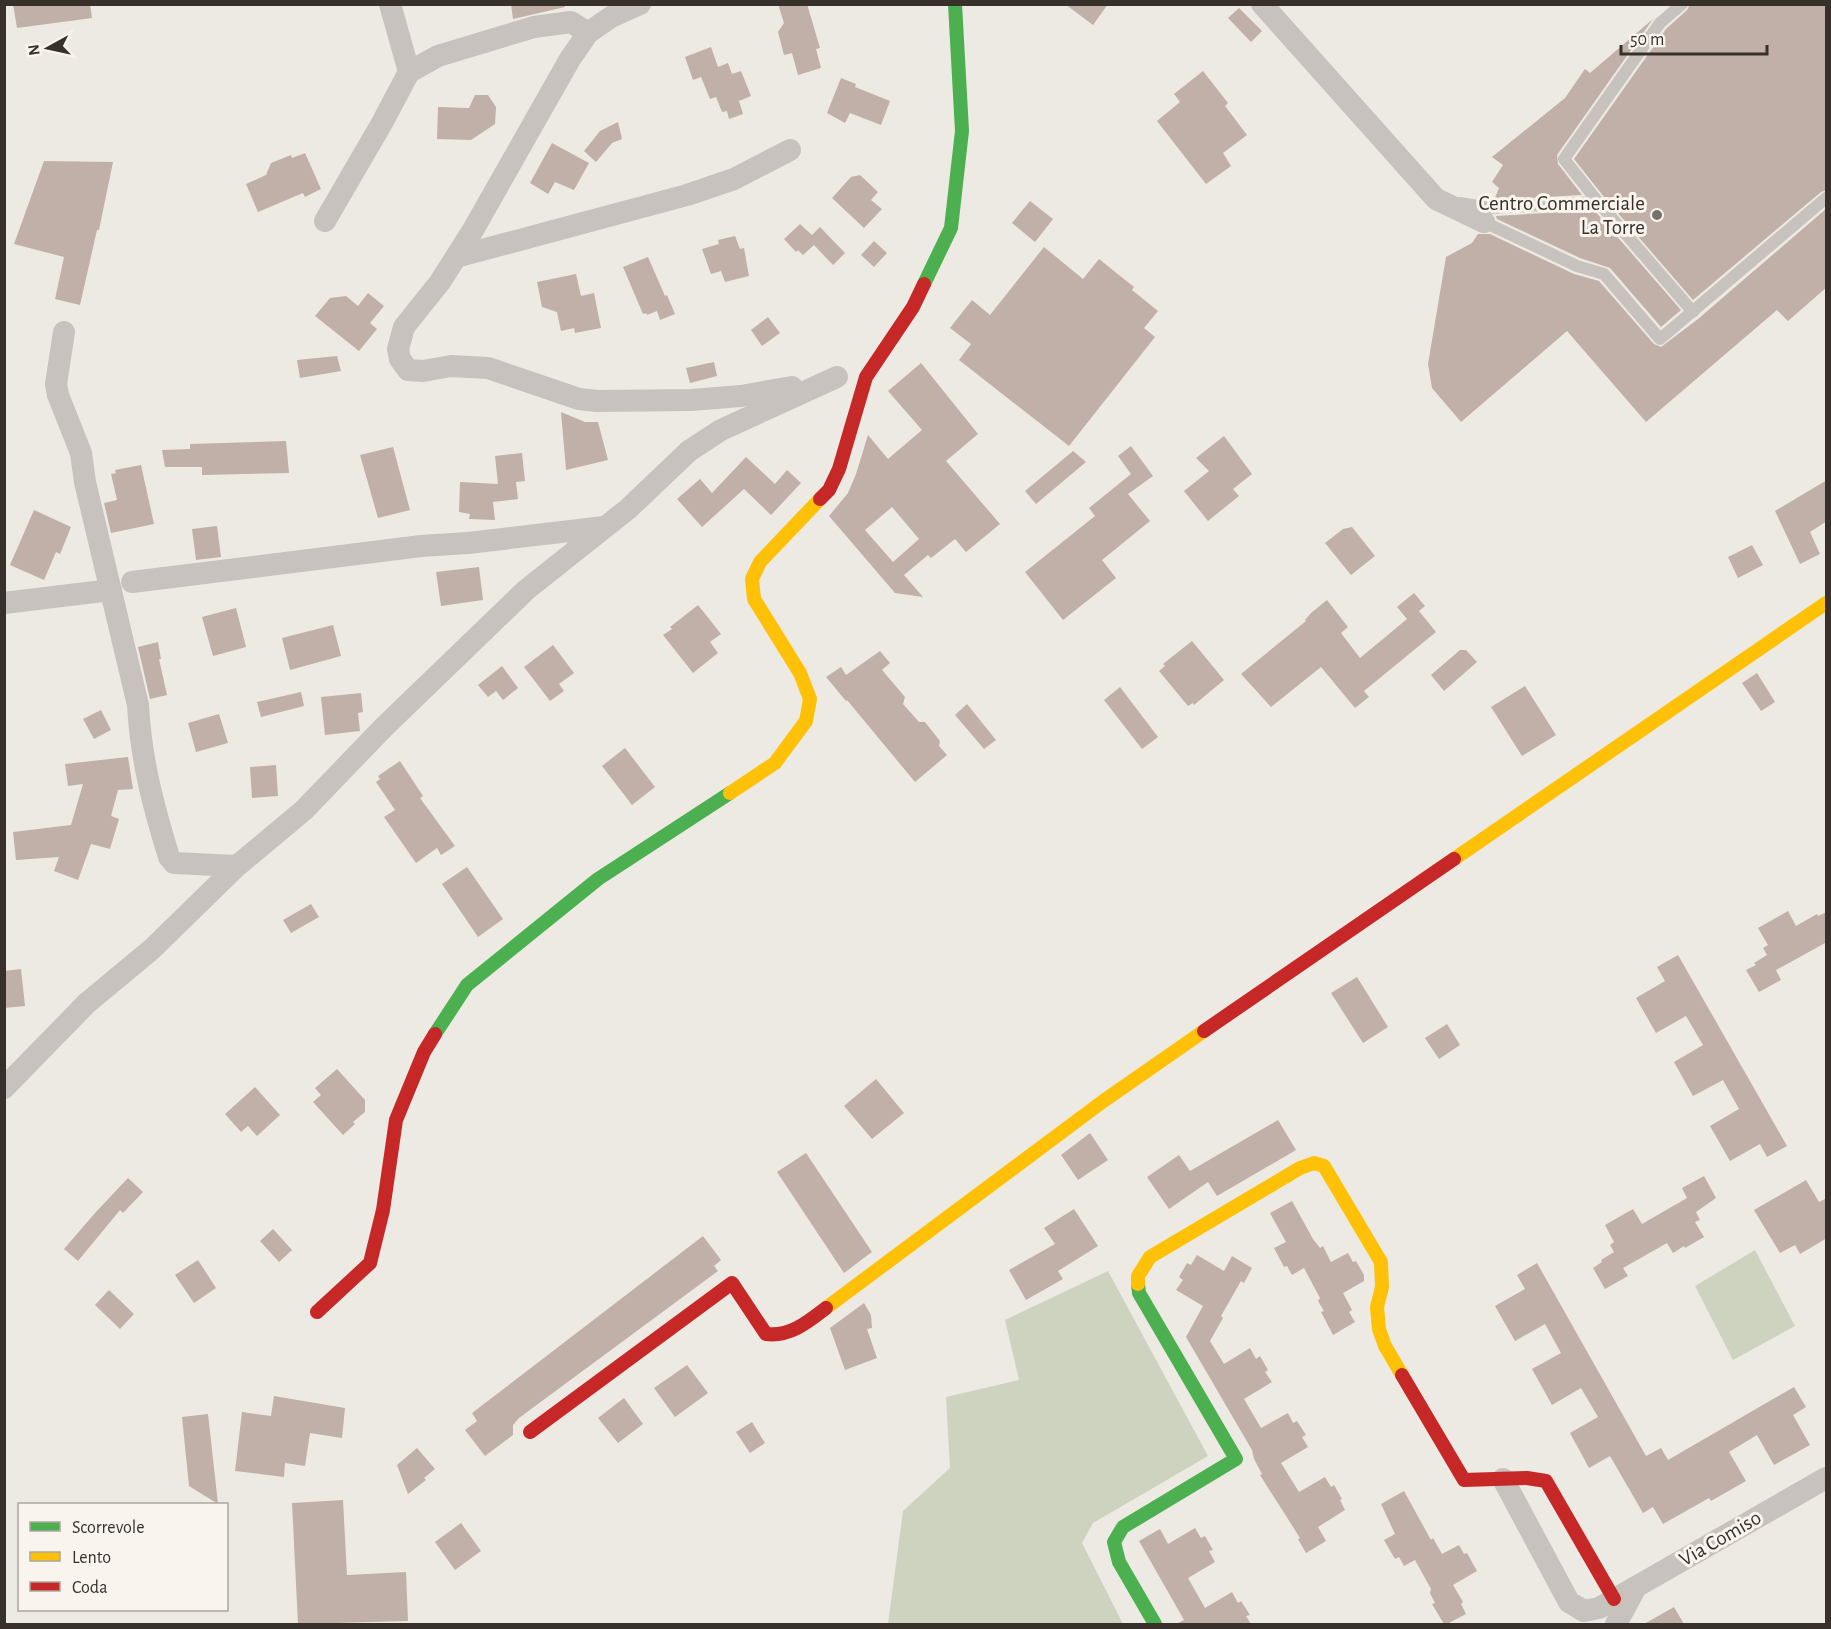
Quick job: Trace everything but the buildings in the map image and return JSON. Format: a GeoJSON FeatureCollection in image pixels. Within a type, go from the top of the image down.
{"type":"FeatureCollection","features":[{"type":"Feature","properties":{"kind":"street"},"geometry":{"type":"LineString","coordinates":[[390,4],[409,72]]}},
{"type":"Feature","properties":{"kind":"street"},"geometry":{"type":"LineString","coordinates":[[640,4],[611,17],[588,33],[548,95],[456,257],[440,282],[404,327],[398,349],[400,359],[408,370],[423,371],[451,366],[488,369],[579,399],[597,401],[691,400],[741,396],[872,368]]}},
{"type":"Feature","properties":{"kind":"street"},"geometry":{"type":"LineString","coordinates":[[317,1312],[370,1263],[383,1210],[396,1120],[424,1052],[467,985],[598,879],[775,763],[806,722],[810,699],[800,673],[754,599],[752,579],[760,562],[829,490],[839,469],[866,377],[913,307],[951,228],[962,131],[954,4]]}},
{"type":"Feature","properties":{"kind":"street"},"geometry":{"type":"LineString","coordinates":[[1262,4],[1436,199],[1484,222]]}},
{"type":"Feature","properties":{"kind":"street"},"geometry":{"type":"LineString","coordinates":[[325,221],[409,72],[438,56],[534,27],[571,22],[588,33]]}},
{"type":"Feature","properties":{"kind":"street"},"geometry":{"type":"LineString","coordinates":[[456,257],[687,195],[734,179],[790,150]]}},
{"type":"Feature","properties":{"kind":"street"},"geometry":{"type":"LineString","coordinates":[[64,332],[56,384],[58,395],[81,453],[85,482],[121,586],[145,774],[169,857],[174,863],[237,866]]}},
{"type":"Feature","properties":{"kind":"street"},"geometry":{"type":"LineString","coordinates":[[4,1088],[87,1003],[152,949],[237,866],[304,810],[384,727],[526,590],[635,502],[689,452],[721,430],[837,377]]}},
{"type":"Feature","properties":{"kind":"street"},"geometry":{"type":"LineString","coordinates":[[4,603],[421,546],[468,543],[606,526]]}},
{"type":"Feature","properties":{"kind":"street"},"geometry":{"type":"LineString","coordinates":[[530,1432],[732,1283],[766,1334],[777,1336],[790,1333],[808,1322],[1102,1102],[1827,603]]}},
{"type":"Feature","properties":{"kind":"street"},"geometry":{"type":"LineString","coordinates":[[1155,1624],[1119,1562],[1114,1542],[1123,1527],[1236,1459],[1139,1293],[1138,1276],[1150,1257],[1300,1168],[1314,1163],[1324,1166],[1382,1262],[1382,1287],[1377,1307],[1379,1329],[1385,1346],[1464,1480],[1527,1478],[1546,1481],[1614,1599]]}},
{"type":"Feature","properties":{"kind":"street","name":"Via Comiso"},"geometry":{"type":"LineString","coordinates":[[1503,1479],[1569,1602],[1584,1611],[1599,1608],[1827,1478]]}},
{"type":"Feature","properties":{"kind":"street"},"geometry":{"type":"LineString","coordinates":[[1616,1624],[1637,1586]]}},
{"type":"Feature","properties":{"kind":"lane"},"geometry":{"type":"LineString","coordinates":[[1682,4],[1660,23],[1564,159],[1693,312]]}},
{"type":"Feature","properties":{"kind":"lane"},"geometry":{"type":"LineString","coordinates":[[1484,222],[1577,266],[1604,274],[1660,339],[1827,198]]}},
{"type":"Feature","properties":{"kind":"lane"},"geometry":{"type":"LineString","coordinates":[[1436,199],[1490,208],[1598,202]]}},
{"type":"Feature","properties":{"kind":"green space"},"geometry":{"type":"Polygon","coordinates":[[[1755,1250],[1795,1326],[1733,1360],[1695,1286],[1755,1250]]]}},
{"type":"Feature","properties":{"kind":"green space"},"geometry":{"type":"Polygon","coordinates":[[[1108,1271],[1208,1456],[1093,1523],[1082,1543],[1123,1624],[888,1624],[903,1511],[950,1468],[946,1397],[1019,1380],[1005,1320],[1108,1271]]]}},
{"type":"Feature","properties":{"kind":"traffic: fast"},"geometry":{"type":"LineString","coordinates":[[924,284],[951,228],[962,131],[955,4]]}},
{"type":"Feature","properties":{"kind":"traffic: fast"},"geometry":{"type":"LineString","coordinates":[[435,1034],[467,985],[598,879],[730,793]]}},
{"type":"Feature","properties":{"kind":"traffic: fast"},"geometry":{"type":"LineString","coordinates":[[1138,1284],[1139,1293],[1236,1459],[1123,1527],[1114,1542],[1119,1562],[1155,1624]]}},
{"type":"Feature","properties":{"kind":"traffic: slow"},"geometry":{"type":"LineString","coordinates":[[730,793],[775,763],[806,721],[810,699],[800,673],[754,599],[752,579],[760,562],[820,499]]}},
{"type":"Feature","properties":{"kind":"traffic: slow"},"geometry":{"type":"LineString","coordinates":[[1454,859],[1826,603]]}},
{"type":"Feature","properties":{"kind":"traffic: slow"},"geometry":{"type":"LineString","coordinates":[[826,1308],[1102,1102],[1204,1031]]}},
{"type":"Feature","properties":{"kind":"traffic: slow"},"geometry":{"type":"LineString","coordinates":[[1138,1284],[1138,1276],[1150,1257],[1300,1168],[1314,1163],[1324,1166],[1381,1262],[1382,1287],[1377,1307],[1379,1329],[1385,1346],[1402,1375]]}},
{"type":"Feature","properties":{"kind":"traffic: jam"},"geometry":{"type":"LineString","coordinates":[[820,499],[829,490],[839,469],[866,377],[913,307],[924,284]]}},
{"type":"Feature","properties":{"kind":"traffic: jam"},"geometry":{"type":"LineString","coordinates":[[1204,1031],[1454,859]]}},
{"type":"Feature","properties":{"kind":"traffic: jam"},"geometry":{"type":"LineString","coordinates":[[317,1312],[370,1263],[383,1210],[396,1120],[424,1052],[435,1034]]}},
{"type":"Feature","properties":{"kind":"traffic: jam"},"geometry":{"type":"LineString","coordinates":[[530,1432],[732,1283],[766,1334],[791,1331],[826,1308]]}},
{"type":"Feature","properties":{"kind":"traffic: jam"},"geometry":{"type":"LineString","coordinates":[[1402,1375],[1464,1480],[1527,1478],[1546,1481],[1614,1599]]}},
{"type":"Feature","properties":{"kind":"place","name":"Centro Commerciale La Torre"},"geometry":{"type":"Point","coordinates":[1657,215]}}]}
